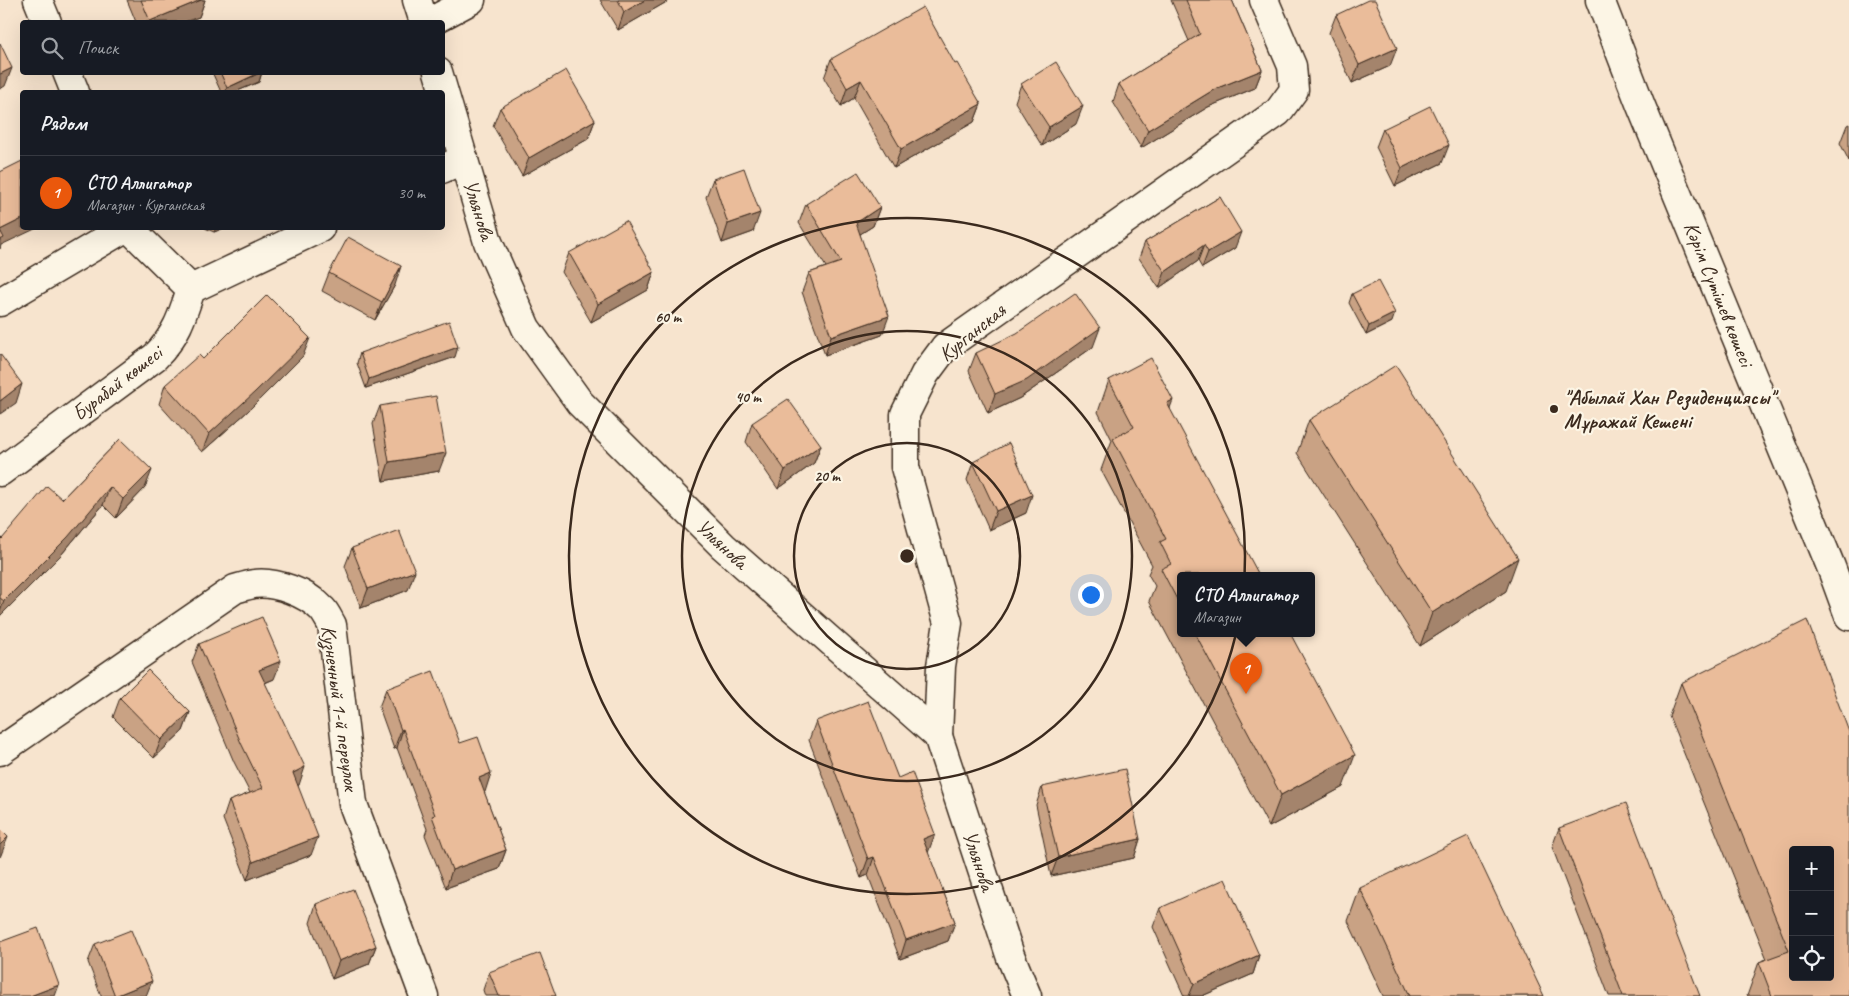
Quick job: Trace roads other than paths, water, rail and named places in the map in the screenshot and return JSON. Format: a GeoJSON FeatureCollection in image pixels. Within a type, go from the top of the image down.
{"type":"FeatureCollection","features":[{"type":"Feature","properties":{"kind":"street"},"geometry":{"type":"LineString","coordinates":[[38,0],[46,20]]}},
{"type":"Feature","properties":{"kind":"street"},"geometry":{"type":"LineString","coordinates":[[417,0],[423,20]]}},
{"type":"Feature","properties":{"kind":"street"},"geometry":{"type":"LineString","coordinates":[[434,20],[471,0]]}},
{"type":"Feature","properties":{"kind":"street","name":"Курганская"},"geometry":{"type":"LineString","coordinates":[[938,736],[941,666],[948,623],[905,467],[905,414],[925,374],[945,347],[1278,112],[1294,90],[1292,66],[1264,0]]}},
{"type":"Feature","properties":{"kind":"street","name":"Кәрім Сүтішев көшесі"},"geometry":{"type":"LineString","coordinates":[[1600,0],[1641,106],[1831,567],[1849,616]]}},
{"type":"Feature","properties":{"kind":"street"},"geometry":{"type":"LineString","coordinates":[[68,75],[74,90]]}},
{"type":"Feature","properties":{"kind":"street","name":"Ульянова"},"geometry":{"type":"LineString","coordinates":[[438,75],[441,90]]}},
{"type":"Feature","properties":{"kind":"street","name":"Ульянова"},"geometry":{"type":"LineString","coordinates":[[445,115],[453,164],[526,328],[580,403],[723,546],[938,736],[1010,955],[1027,996]]}},
{"type":"Feature","properties":{"kind":"street"},"geometry":{"type":"LineString","coordinates":[[0,302],[122,230]]}},
{"type":"Feature","properties":{"kind":"street"},"geometry":{"type":"LineString","coordinates":[[131,230],[191,289],[316,230]]}},
{"type":"Feature","properties":{"kind":"street","name":"Бурабай көшесі"},"geometry":{"type":"LineString","coordinates":[[0,472],[156,357],[167,346],[176,331],[191,289]]}},
{"type":"Feature","properties":{"kind":"street","name":"Кузнечный 1-й переулок"},"geometry":{"type":"LineString","coordinates":[[0,751],[235,589],[256,584],[292,589],[308,598],[323,609],[332,625],[354,804],[424,996]]}},
{"type":"Feature","properties":{"kind":"place","name":"\"Абылай Хан Резиденциясы\" Мұражай Кешені"},"geometry":{"type":"Point","coordinates":[1554,409]}},
{"type":"Feature","properties":{"kind":"place","name":"СТО Аллигатор"},"geometry":{"type":"Point","coordinates":[1246,694]}}]}
